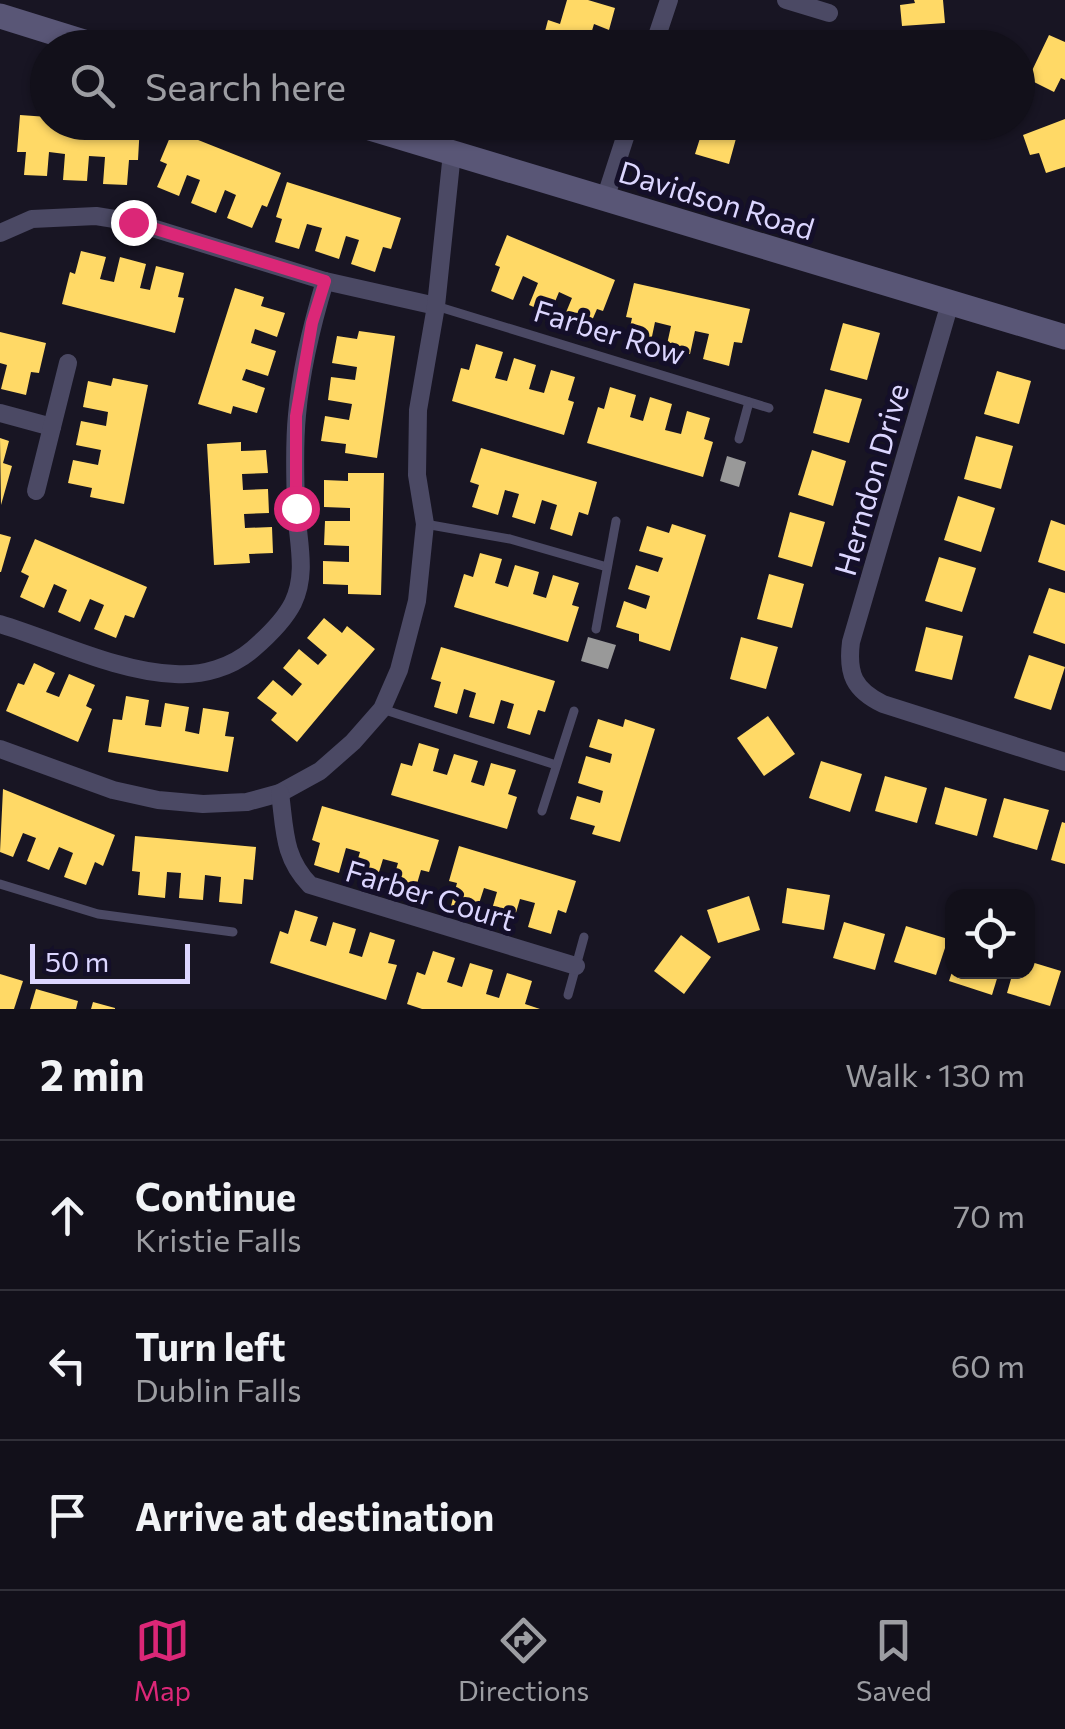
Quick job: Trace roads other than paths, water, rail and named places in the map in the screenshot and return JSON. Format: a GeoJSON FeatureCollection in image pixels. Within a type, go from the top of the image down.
{"type":"FeatureCollection","features":[{"type":"Feature","properties":{"kind":"main road"},"geometry":{"type":"LineString","coordinates":[[0,16],[45,30]]}},
{"type":"Feature","properties":{"kind":"main road","name":"Davidson Road"},"geometry":{"type":"LineString","coordinates":[[409,140],[1065,336]]}},
{"type":"Feature","properties":{"kind":"street"},"geometry":{"type":"LineString","coordinates":[[659,30],[668,0]]}},
{"type":"Feature","properties":{"kind":"street"},"geometry":{"type":"LineString","coordinates":[[786,0],[830,13]]}},
{"type":"Feature","properties":{"kind":"street"},"geometry":{"type":"LineString","coordinates":[[605,199],[624,140]]}},
{"type":"Feature","properties":{"kind":"street"},"geometry":{"type":"LineString","coordinates":[[0,749],[113,790],[158,800],[247,802],[280,793],[320,771],[382,709],[399,670],[417,600],[426,524],[417,475],[418,410],[436,306],[452,153]]}},
{"type":"Feature","properties":{"kind":"street"},"geometry":{"type":"LineString","coordinates":[[0,233],[32,218],[96,216],[133,222],[325,281],[436,306]]}},
{"type":"Feature","properties":{"kind":"street"},"geometry":{"type":"LineString","coordinates":[[0,624],[118,665],[176,674],[212,671],[244,656],[271,633],[292,605],[300,584],[296,416],[312,323],[325,281]]}},
{"type":"Feature","properties":{"kind":"street","name":"Herndon Drive"},"geometry":{"type":"LineString","coordinates":[[950,303],[851,642],[850,672],[866,695],[883,704],[1065,762]]}},
{"type":"Feature","properties":{"kind":"street"},"geometry":{"type":"LineString","coordinates":[[36,491],[68,363]]}},
{"type":"Feature","properties":{"kind":"street"},"geometry":{"type":"LineString","coordinates":[[0,414],[52,426]]}},
{"type":"Feature","properties":{"kind":"street","name":"Farber Court"},"geometry":{"type":"LineString","coordinates":[[280,793],[287,848],[294,869],[310,885],[576,966]]}},
{"type":"Feature","properties":{"kind":"lane","name":"Farber Row"},"geometry":{"type":"LineString","coordinates":[[436,306],[770,408]]}},
{"type":"Feature","properties":{"kind":"lane"},"geometry":{"type":"LineString","coordinates":[[739,439],[749,402]]}},
{"type":"Feature","properties":{"kind":"lane"},"geometry":{"type":"LineString","coordinates":[[596,629],[616,521]]}},
{"type":"Feature","properties":{"kind":"lane"},"geometry":{"type":"LineString","coordinates":[[426,524],[510,538],[607,568]]}},
{"type":"Feature","properties":{"kind":"lane"},"geometry":{"type":"LineString","coordinates":[[382,709],[556,766]]}},
{"type":"Feature","properties":{"kind":"lane"},"geometry":{"type":"LineString","coordinates":[[542,811],[574,711]]}},
{"type":"Feature","properties":{"kind":"lane"},"geometry":{"type":"LineString","coordinates":[[0,884],[98,914],[233,932]]}},
{"type":"Feature","properties":{"kind":"lane"},"geometry":{"type":"LineString","coordinates":[[568,995],[584,937]]}}]}
